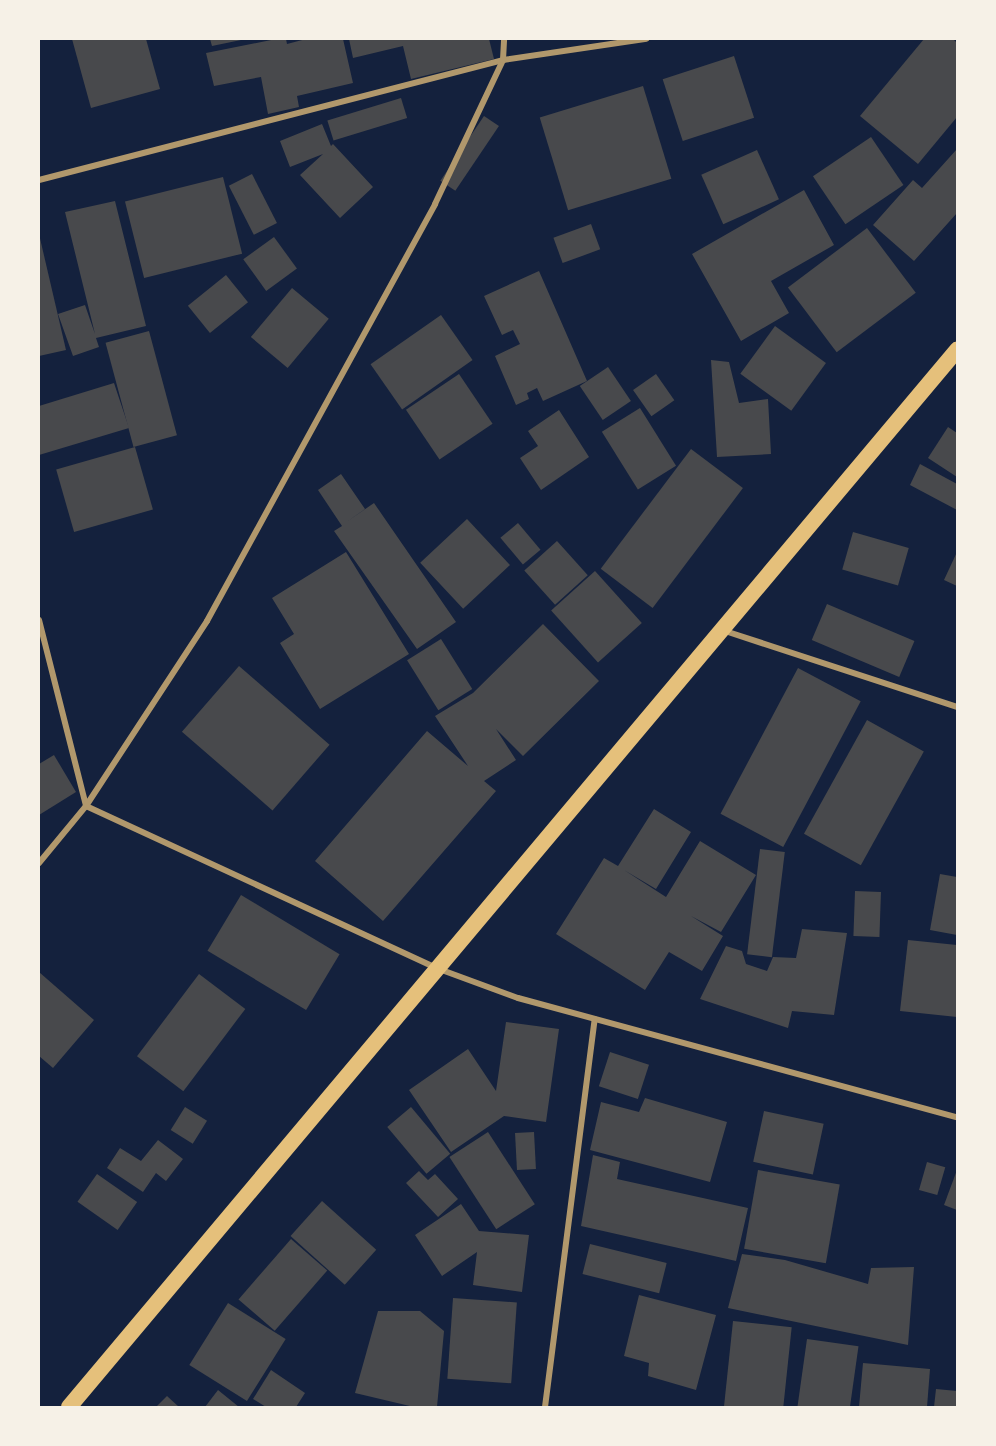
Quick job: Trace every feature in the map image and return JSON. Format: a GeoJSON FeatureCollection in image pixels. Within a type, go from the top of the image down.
{"type":"FeatureCollection","features":[{"type":"Feature","properties":{"kind":"highway"},"geometry":{"type":"LineString","coordinates":[[69,1407],[724,631],[957,350]]}},
{"type":"Feature","properties":{"kind":"street"},"geometry":{"type":"LineString","coordinates":[[39,864],[86,806],[207,621],[435,204],[503,60],[504,39]]}},
{"type":"Feature","properties":{"kind":"street"},"geometry":{"type":"LineString","coordinates":[[39,180],[503,60],[646,39]]}},
{"type":"Feature","properties":{"kind":"street"},"geometry":{"type":"LineString","coordinates":[[39,620],[86,806]]}},
{"type":"Feature","properties":{"kind":"street"},"geometry":{"type":"LineString","coordinates":[[724,631],[957,707]]}},
{"type":"Feature","properties":{"kind":"street"},"geometry":{"type":"LineString","coordinates":[[86,806],[439,969],[518,998],[957,1117]]}},
{"type":"Feature","properties":{"kind":"street"},"geometry":{"type":"LineString","coordinates":[[545,1407],[595,1018]]}},
{"type":"Feature","properties":{"kind":"building"},"geometry":{"type":"Polygon","coordinates":[[[72,39],[146,39],[160,89],[91,108],[72,39]]]}},
{"type":"Feature","properties":{"kind":"building"},"geometry":{"type":"Polygon","coordinates":[[[210,39],[240,39],[241,40],[212,46],[210,39]]]}},
{"type":"Feature","properties":{"kind":"building"},"geometry":{"type":"Polygon","coordinates":[[[286,39],[287,44],[306,39],[343,39],[353,83],[297,96],[299,107],[268,114],[261,77],[214,86],[206,53],[286,39]]]}},
{"type":"Feature","properties":{"kind":"building"},"geometry":{"type":"Polygon","coordinates":[[[349,39],[489,39],[494,59],[411,79],[403,46],[353,58],[349,39]]]}},
{"type":"Feature","properties":{"kind":"building"},"geometry":{"type":"Polygon","coordinates":[[[924,39],[953,39],[957,43],[957,117],[918,164],[860,116],[924,39]]]}},
{"type":"Feature","properties":{"kind":"building"},"geometry":{"type":"Polygon","coordinates":[[[734,56],[754,118],[683,141],[663,79],[734,56]]]}},
{"type":"Feature","properties":{"kind":"building"},"geometry":{"type":"Polygon","coordinates":[[[643,86],[671,179],[568,210],[540,118],[643,86]]]}},
{"type":"Feature","properties":{"kind":"building"},"geometry":{"type":"Polygon","coordinates":[[[401,98],[407,118],[334,141],[327,121],[401,98]]]}},
{"type":"Feature","properties":{"kind":"building"},"geometry":{"type":"Polygon","coordinates":[[[484,116],[499,126],[455,191],[440,181],[484,116]]]}},
{"type":"Feature","properties":{"kind":"building"},"geometry":{"type":"Polygon","coordinates":[[[322,124],[331,146],[333,144],[373,187],[340,218],[300,175],[323,154],[290,167],[280,141],[322,124]]]}},
{"type":"Feature","properties":{"kind":"building"},"geometry":{"type":"Polygon","coordinates":[[[871,137],[903,185],[845,224],[813,176],[871,137]]]}},
{"type":"Feature","properties":{"kind":"building"},"geometry":{"type":"Polygon","coordinates":[[[957,149],[957,213],[914,261],[873,225],[913,180],[922,188],[957,149]]]}},
{"type":"Feature","properties":{"kind":"building"},"geometry":{"type":"Polygon","coordinates":[[[757,150],[779,199],[723,224],[701,175],[757,150]]]}},
{"type":"Feature","properties":{"kind":"building"},"geometry":{"type":"Polygon","coordinates":[[[252,174],[277,223],[254,235],[229,186],[252,174]]]}},
{"type":"Feature","properties":{"kind":"building"},"geometry":{"type":"Polygon","coordinates":[[[223,177],[242,254],[144,278],[125,201],[223,177]]]}},
{"type":"Feature","properties":{"kind":"building"},"geometry":{"type":"Polygon","coordinates":[[[804,190],[834,245],[771,281],[789,313],[741,341],[692,254],[804,190]]]}},
{"type":"Feature","properties":{"kind":"building"},"geometry":{"type":"Polygon","coordinates":[[[115,201],[146,326],[96,338],[99,347],[73,356],[58,314],[85,305],[95,334],[65,212],[115,201]]]}},
{"type":"Feature","properties":{"kind":"building"},"geometry":{"type":"Polygon","coordinates":[[[591,224],[600,249],[563,263],[553,238],[591,224]]]}},
{"type":"Feature","properties":{"kind":"building"},"geometry":{"type":"Polygon","coordinates":[[[867,228],[916,293],[837,352],[788,288],[867,228]]]}},
{"type":"Feature","properties":{"kind":"building"},"geometry":{"type":"Polygon","coordinates":[[[39,234],[66,350],[39,356],[39,234]]]}},
{"type":"Feature","properties":{"kind":"building"},"geometry":{"type":"Polygon","coordinates":[[[274,237],[297,269],[266,291],[243,259],[274,237]]]}},
{"type":"Feature","properties":{"kind":"building"},"geometry":{"type":"Polygon","coordinates":[[[539,271],[587,381],[543,401],[537,388],[527,393],[529,399],[516,405],[495,356],[520,344],[513,330],[502,335],[484,296],[539,271]]]}},
{"type":"Feature","properties":{"kind":"building"},"geometry":{"type":"Polygon","coordinates":[[[226,275],[248,302],[210,333],[188,306],[226,275]]]}},
{"type":"Feature","properties":{"kind":"building"},"geometry":{"type":"Polygon","coordinates":[[[292,288],[329,319],[288,368],[251,337],[292,288]]]}},
{"type":"Feature","properties":{"kind":"building"},"geometry":{"type":"Polygon","coordinates":[[[441,315],[473,360],[402,409],[371,364],[441,315]]]}},
{"type":"Feature","properties":{"kind":"building"},"geometry":{"type":"Polygon","coordinates":[[[775,326],[826,363],[791,411],[740,374],[775,326]]]}},
{"type":"Feature","properties":{"kind":"building"},"geometry":{"type":"Polygon","coordinates":[[[149,331],[177,435],[133,447],[106,343],[149,331]]]}},
{"type":"Feature","properties":{"kind":"building"},"geometry":{"type":"Polygon","coordinates":[[[711,360],[729,362],[739,403],[768,399],[771,454],[717,457],[711,360]]]}},
{"type":"Feature","properties":{"kind":"building"},"geometry":{"type":"Polygon","coordinates":[[[608,367],[631,401],[603,420],[580,386],[608,367]]]}},
{"type":"Feature","properties":{"kind":"building"},"geometry":{"type":"Polygon","coordinates":[[[459,374],[493,424],[439,460],[406,410],[459,374]]]}},
{"type":"Feature","properties":{"kind":"building"},"geometry":{"type":"Polygon","coordinates":[[[656,374],[674,400],[651,416],[633,390],[656,374]]]}},
{"type":"Feature","properties":{"kind":"building"},"geometry":{"type":"Polygon","coordinates":[[[114,383],[129,428],[39,455],[39,406],[114,383]]]}},
{"type":"Feature","properties":{"kind":"building"},"geometry":{"type":"Polygon","coordinates":[[[640,408],[676,466],[638,490],[602,432],[640,408]]]}},
{"type":"Feature","properties":{"kind":"building"},"geometry":{"type":"Polygon","coordinates":[[[559,410],[589,457],[541,490],[520,458],[538,446],[528,431],[559,410]]]}},
{"type":"Feature","properties":{"kind":"building"},"geometry":{"type":"Polygon","coordinates":[[[948,427],[957,433],[957,477],[928,458],[948,427]]]}},
{"type":"Feature","properties":{"kind":"building"},"geometry":{"type":"Polygon","coordinates":[[[135,447],[153,509],[74,532],[56,470],[135,447]]]}},
{"type":"Feature","properties":{"kind":"building"},"geometry":{"type":"Polygon","coordinates":[[[691,449],[743,488],[653,608],[601,569],[691,449]]]}},
{"type":"Feature","properties":{"kind":"building"},"geometry":{"type":"Polygon","coordinates":[[[920,464],[957,484],[957,510],[910,485],[920,464]]]}},
{"type":"Feature","properties":{"kind":"building"},"geometry":{"type":"Polygon","coordinates":[[[341,474],[365,509],[345,523],[374,503],[456,622],[417,649],[334,531],[342,526],[318,490],[341,474]]]}},
{"type":"Feature","properties":{"kind":"building"},"geometry":{"type":"Polygon","coordinates":[[[467,519],[510,565],[463,609],[420,563],[467,519]]]}},
{"type":"Feature","properties":{"kind":"building"},"geometry":{"type":"Polygon","coordinates":[[[518,523],[540,550],[523,565],[500,538],[518,523]]]}},
{"type":"Feature","properties":{"kind":"building"},"geometry":{"type":"Polygon","coordinates":[[[853,532],[909,548],[898,585],[842,569],[853,532]]]}},
{"type":"Feature","properties":{"kind":"building"},"geometry":{"type":"Polygon","coordinates":[[[557,541],[588,575],[555,605],[524,570],[557,541]]]}},
{"type":"Feature","properties":{"kind":"building"},"geometry":{"type":"Polygon","coordinates":[[[346,552],[409,654],[320,709],[280,643],[294,634],[272,598],[346,552]]]}},
{"type":"Feature","properties":{"kind":"building"},"geometry":{"type":"Polygon","coordinates":[[[957,552],[957,586],[944,580],[957,552]]]}},
{"type":"Feature","properties":{"kind":"building"},"geometry":{"type":"Polygon","coordinates":[[[595,571],[642,623],[598,662],[551,610],[595,571]]]}},
{"type":"Feature","properties":{"kind":"building"},"geometry":{"type":"Polygon","coordinates":[[[827,604],[914,641],[899,677],[812,640],[827,604]]]}},
{"type":"Feature","properties":{"kind":"building"},"geometry":{"type":"Polygon","coordinates":[[[543,624],[599,681],[523,756],[496,729],[516,760],[484,781],[496,791],[383,921],[315,861],[427,731],[468,766],[435,716],[473,693],[543,624]]]}},
{"type":"Feature","properties":{"kind":"building"},"geometry":{"type":"Polygon","coordinates":[[[441,639],[472,689],[438,710],[407,660],[441,639]]]}},
{"type":"Feature","properties":{"kind":"building"},"geometry":{"type":"Polygon","coordinates":[[[239,666],[330,745],[272,810],[182,732],[239,666]]]}},
{"type":"Feature","properties":{"kind":"building"},"geometry":{"type":"Polygon","coordinates":[[[798,668],[861,701],[783,847],[721,814],[798,668]]]}},
{"type":"Feature","properties":{"kind":"building"},"geometry":{"type":"Polygon","coordinates":[[[867,720],[924,752],[861,865],[804,834],[867,720]]]}},
{"type":"Feature","properties":{"kind":"building"},"geometry":{"type":"Polygon","coordinates":[[[54,755],[76,792],[39,815],[39,764],[54,755]]]}},
{"type":"Feature","properties":{"kind":"building"},"geometry":{"type":"Polygon","coordinates":[[[654,809],[691,832],[656,889],[624,870],[666,897],[700,841],[756,875],[721,932],[691,916],[723,936],[702,971],[669,952],[645,990],[556,934],[604,858],[618,866],[654,809]]]}},
{"type":"Feature","properties":{"kind":"building"},"geometry":{"type":"Polygon","coordinates":[[[760,849],[785,852],[772,957],[747,954],[760,849]]]}},
{"type":"Feature","properties":{"kind":"building"},"geometry":{"type":"Polygon","coordinates":[[[940,874],[957,877],[957,935],[930,930],[940,874]]]}},
{"type":"Feature","properties":{"kind":"building"},"geometry":{"type":"Polygon","coordinates":[[[855,891],[881,892],[879,937],[853,936],[855,891]]]}},
{"type":"Feature","properties":{"kind":"building"},"geometry":{"type":"Polygon","coordinates":[[[241,895],[340,954],[306,1010],[208,951],[241,895]]]}},
{"type":"Feature","properties":{"kind":"building"},"geometry":{"type":"Polygon","coordinates":[[[802,929],[847,933],[834,1015],[792,1011],[788,1028],[700,999],[726,946],[742,951],[746,964],[767,971],[773,957],[796,958],[802,929]]]}},
{"type":"Feature","properties":{"kind":"building"},"geometry":{"type":"Polygon","coordinates":[[[908,940],[957,945],[957,1017],[900,1011],[908,940]]]}},
{"type":"Feature","properties":{"kind":"building"},"geometry":{"type":"Polygon","coordinates":[[[39,972],[94,1020],[53,1068],[39,1056],[39,972]]]}},
{"type":"Feature","properties":{"kind":"building"},"geometry":{"type":"Polygon","coordinates":[[[199,974],[245,1009],[183,1091],[137,1056],[199,974]]]}},
{"type":"Feature","properties":{"kind":"building"},"geometry":{"type":"Polygon","coordinates":[[[506,1022],[559,1029],[546,1122],[504,1116],[451,1152],[409,1090],[468,1049],[496,1091],[506,1022]]]}},
{"type":"Feature","properties":{"kind":"building"},"geometry":{"type":"Polygon","coordinates":[[[610,1052],[649,1065],[638,1099],[599,1086],[610,1052]]]}},
{"type":"Feature","properties":{"kind":"building"},"geometry":{"type":"Polygon","coordinates":[[[645,1098],[727,1122],[710,1182],[590,1150],[601,1102],[639,1112],[645,1098]]]}},
{"type":"Feature","properties":{"kind":"building"},"geometry":{"type":"Polygon","coordinates":[[[185,1107],[207,1121],[193,1144],[171,1130],[185,1107]]]}},
{"type":"Feature","properties":{"kind":"building"},"geometry":{"type":"Polygon","coordinates":[[[411,1107],[450,1154],[426,1174],[387,1127],[411,1107]]]}},
{"type":"Feature","properties":{"kind":"building"},"geometry":{"type":"Polygon","coordinates":[[[764,1111],[824,1124],[813,1175],[753,1162],[764,1111]]]}},
{"type":"Feature","properties":{"kind":"building"},"geometry":{"type":"Polygon","coordinates":[[[488,1132],[535,1204],[496,1229],[449,1157],[488,1132]]]}},
{"type":"Feature","properties":{"kind":"building"},"geometry":{"type":"Polygon","coordinates":[[[534,1132],[536,1169],[517,1170],[515,1133],[534,1132]]]}},
{"type":"Feature","properties":{"kind":"building"},"geometry":{"type":"Polygon","coordinates":[[[158,1140],[183,1159],[166,1181],[156,1173],[143,1192],[107,1168],[120,1148],[141,1161],[158,1140]]]}},
{"type":"Feature","properties":{"kind":"building"},"geometry":{"type":"Polygon","coordinates":[[[593,1155],[620,1162],[617,1179],[748,1208],[736,1261],[581,1226],[593,1155]]]}},
{"type":"Feature","properties":{"kind":"building"},"geometry":{"type":"Polygon","coordinates":[[[927,1162],[945,1167],[937,1195],[919,1190],[927,1162]]]}},
{"type":"Feature","properties":{"kind":"building"},"geometry":{"type":"Polygon","coordinates":[[[758,1170],[840,1184],[826,1263],[744,1249],[758,1170]]]}},
{"type":"Feature","properties":{"kind":"building"},"geometry":{"type":"Polygon","coordinates":[[[957,1170],[957,1210],[944,1205],[957,1170]]]}},
{"type":"Feature","properties":{"kind":"building"},"geometry":{"type":"Polygon","coordinates":[[[419,1171],[428,1180],[435,1174],[458,1199],[438,1217],[406,1183],[419,1171]]]}},
{"type":"Feature","properties":{"kind":"building"},"geometry":{"type":"Polygon","coordinates":[[[97,1174],[137,1202],[118,1230],[77,1202],[97,1174]]]}},
{"type":"Feature","properties":{"kind":"building"},"geometry":{"type":"Polygon","coordinates":[[[322,1201],[376,1250],[345,1285],[291,1236],[322,1201]]]}},
{"type":"Feature","properties":{"kind":"building"},"geometry":{"type":"Polygon","coordinates":[[[461,1204],[479,1231],[529,1235],[522,1292],[473,1285],[477,1252],[442,1276],[415,1235],[461,1204]]]}},
{"type":"Feature","properties":{"kind":"building"},"geometry":{"type":"Polygon","coordinates":[[[291,1239],[327,1270],[275,1331],[239,1299],[291,1239]]]}},
{"type":"Feature","properties":{"kind":"building"},"geometry":{"type":"Polygon","coordinates":[[[590,1244],[667,1263],[659,1293],[583,1274],[590,1244]]]}},
{"type":"Feature","properties":{"kind":"building"},"geometry":{"type":"Polygon","coordinates":[[[742,1254],[785,1260],[868,1284],[871,1268],[914,1267],[908,1345],[728,1308],[742,1254]]]}},
{"type":"Feature","properties":{"kind":"building"},"geometry":{"type":"Polygon","coordinates":[[[639,1295],[716,1315],[696,1390],[648,1376],[649,1363],[624,1356],[639,1295]]]}},
{"type":"Feature","properties":{"kind":"building"},"geometry":{"type":"Polygon","coordinates":[[[453,1298],[517,1302],[511,1383],[447,1379],[453,1298]]]}},
{"type":"Feature","properties":{"kind":"building"},"geometry":{"type":"Polygon","coordinates":[[[228,1303],[286,1339],[247,1401],[189,1365],[228,1303]]]}},
{"type":"Feature","properties":{"kind":"building"},"geometry":{"type":"Polygon","coordinates":[[[378,1311],[420,1311],[444,1331],[437,1407],[414,1407],[355,1393],[378,1311]]]}},
{"type":"Feature","properties":{"kind":"building"},"geometry":{"type":"Polygon","coordinates":[[[733,1321],[792,1327],[783,1407],[724,1407],[733,1321]]]}},
{"type":"Feature","properties":{"kind":"building"},"geometry":{"type":"Polygon","coordinates":[[[807,1339],[858,1346],[850,1407],[798,1406],[807,1339]]]}},
{"type":"Feature","properties":{"kind":"building"},"geometry":{"type":"Polygon","coordinates":[[[863,1363],[930,1369],[927,1407],[859,1407],[863,1363]]]}},
{"type":"Feature","properties":{"kind":"building"},"geometry":{"type":"Polygon","coordinates":[[[271,1370],[305,1393],[296,1407],[266,1407],[253,1399],[271,1370]]]}},
{"type":"Feature","properties":{"kind":"building"},"geometry":{"type":"Polygon","coordinates":[[[936,1389],[957,1391],[957,1407],[934,1407],[936,1389]]]}},
{"type":"Feature","properties":{"kind":"building"},"geometry":{"type":"Polygon","coordinates":[[[218,1390],[239,1407],[205,1407],[218,1390]]]}},
{"type":"Feature","properties":{"kind":"building"},"geometry":{"type":"Polygon","coordinates":[[[167,1396],[179,1407],[156,1407],[167,1396]]]}}]}
